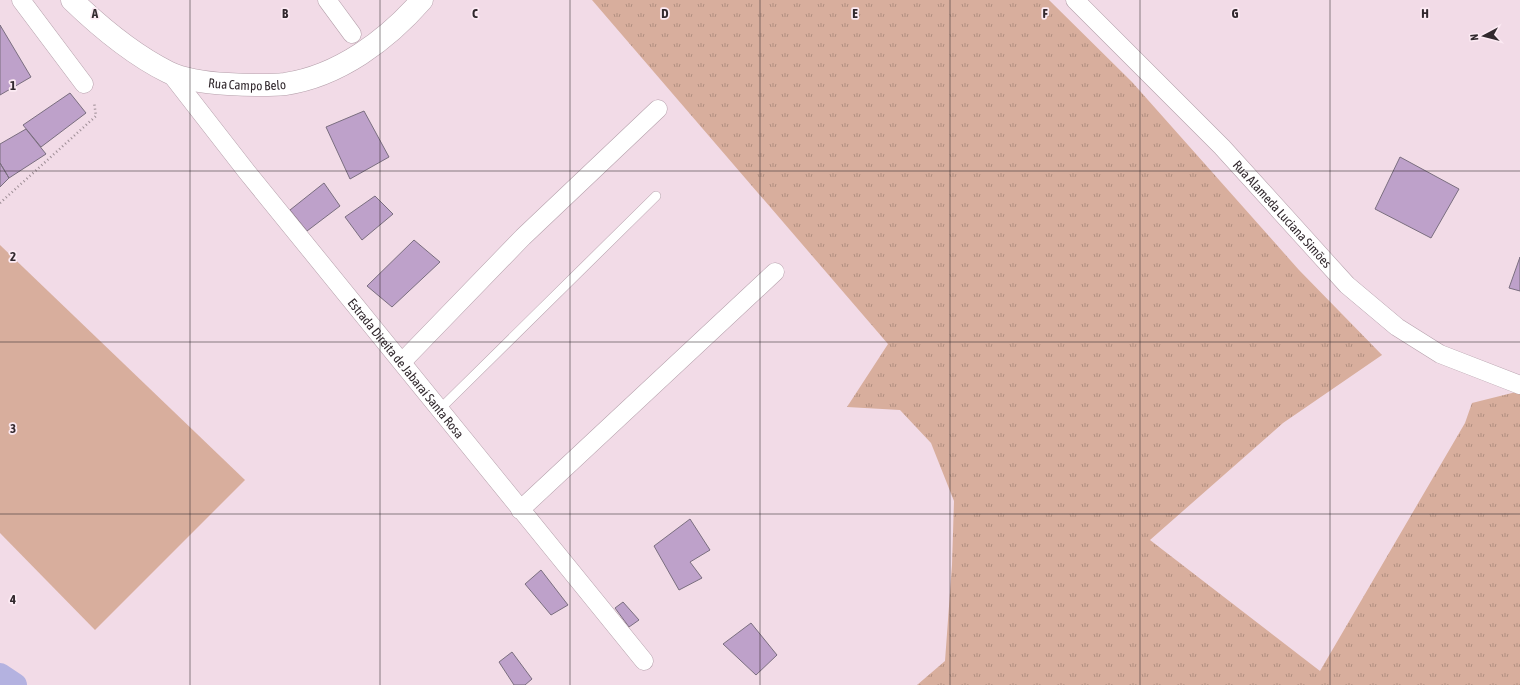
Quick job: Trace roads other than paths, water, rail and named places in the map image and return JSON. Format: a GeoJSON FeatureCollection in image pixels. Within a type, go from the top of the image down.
{"type":"FeatureCollection","features":[{"type":"Feature","properties":{"kind":"street"},"geometry":{"type":"LineString","coordinates":[[21,0],[84,84]]}},
{"type":"Feature","properties":{"kind":"street","name":"Rua Campo Belo"},"geometry":{"type":"LineString","coordinates":[[72,0],[95,22],[134,53],[170,73],[210,82],[242,85],[285,84],[319,74],[366,52],[422,0]]}},
{"type":"Feature","properties":{"kind":"street"},"geometry":{"type":"LineString","coordinates":[[326,0],[352,34]]}},
{"type":"Feature","properties":{"kind":"street","name":"Rua Alameda Luciana Simões"},"geometry":{"type":"LineString","coordinates":[[1074,0],[1222,147],[1347,285],[1397,327],[1440,354],[1520,385]]}},
{"type":"Feature","properties":{"kind":"street","name":"Estrada Direita de Jabarai Santa Rosa"},"geometry":{"type":"LineString","coordinates":[[170,73],[247,172],[440,409],[520,510],[644,660]]}},
{"type":"Feature","properties":{"kind":"street"},"geometry":{"type":"LineString","coordinates":[[402,362],[523,237],[658,109]]}},
{"type":"Feature","properties":{"kind":"street"},"geometry":{"type":"LineString","coordinates":[[520,510],[776,272]]}},
{"type":"Feature","properties":{"kind":"lane"},"geometry":{"type":"LineString","coordinates":[[440,409],[656,196]]}},
{"type":"Feature","properties":{"kind":"waterway"},"geometry":{"type":"LineString","coordinates":[[0,675],[15,685]]}}]}
